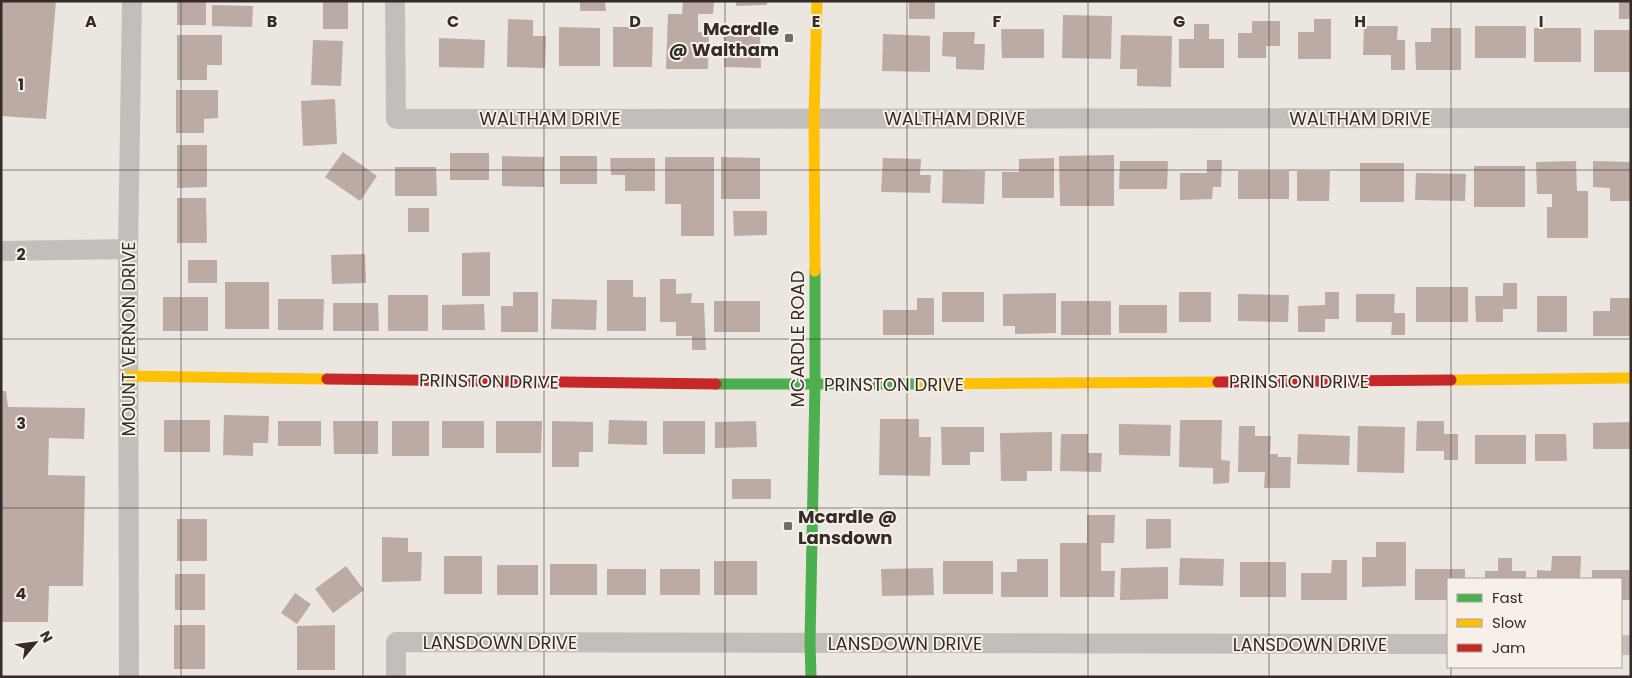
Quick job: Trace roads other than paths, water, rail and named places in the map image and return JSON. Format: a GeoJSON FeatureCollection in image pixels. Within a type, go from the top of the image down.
{"type":"FeatureCollection","features":[{"type":"Feature","properties":{"kind":"street","name":"MOUNT VERNON DRIVE"},"geometry":{"type":"LineString","coordinates":[[129,677],[128,249],[132,1]]}},
{"type":"Feature","properties":{"kind":"street","name":"WALTHAM DRIVE"},"geometry":{"type":"LineString","coordinates":[[396,1],[396,118],[1631,118]]}},
{"type":"Feature","properties":{"kind":"street","name":"MCARDLE ROAD"},"geometry":{"type":"LineString","coordinates":[[811,677],[815,385],[814,118],[817,1]]}},
{"type":"Feature","properties":{"kind":"street"},"geometry":{"type":"LineString","coordinates":[[1,251],[128,249]]}},
{"type":"Feature","properties":{"kind":"street","name":"PRINSTON DRIVE"},"geometry":{"type":"LineString","coordinates":[[128,376],[815,385],[1631,378]]}},
{"type":"Feature","properties":{"kind":"street","name":"LANSDOWN DRIVE"},"geometry":{"type":"LineString","coordinates":[[396,677],[396,642],[1447,644]]}},
{"type":"Feature","properties":{"kind":"place","name":"Mcardle @ Waltham"},"geometry":{"type":"Point","coordinates":[789,38]}},
{"type":"Feature","properties":{"kind":"place","name":"Mcardle @ Lansdown"},"geometry":{"type":"Point","coordinates":[788,526]}}]}
